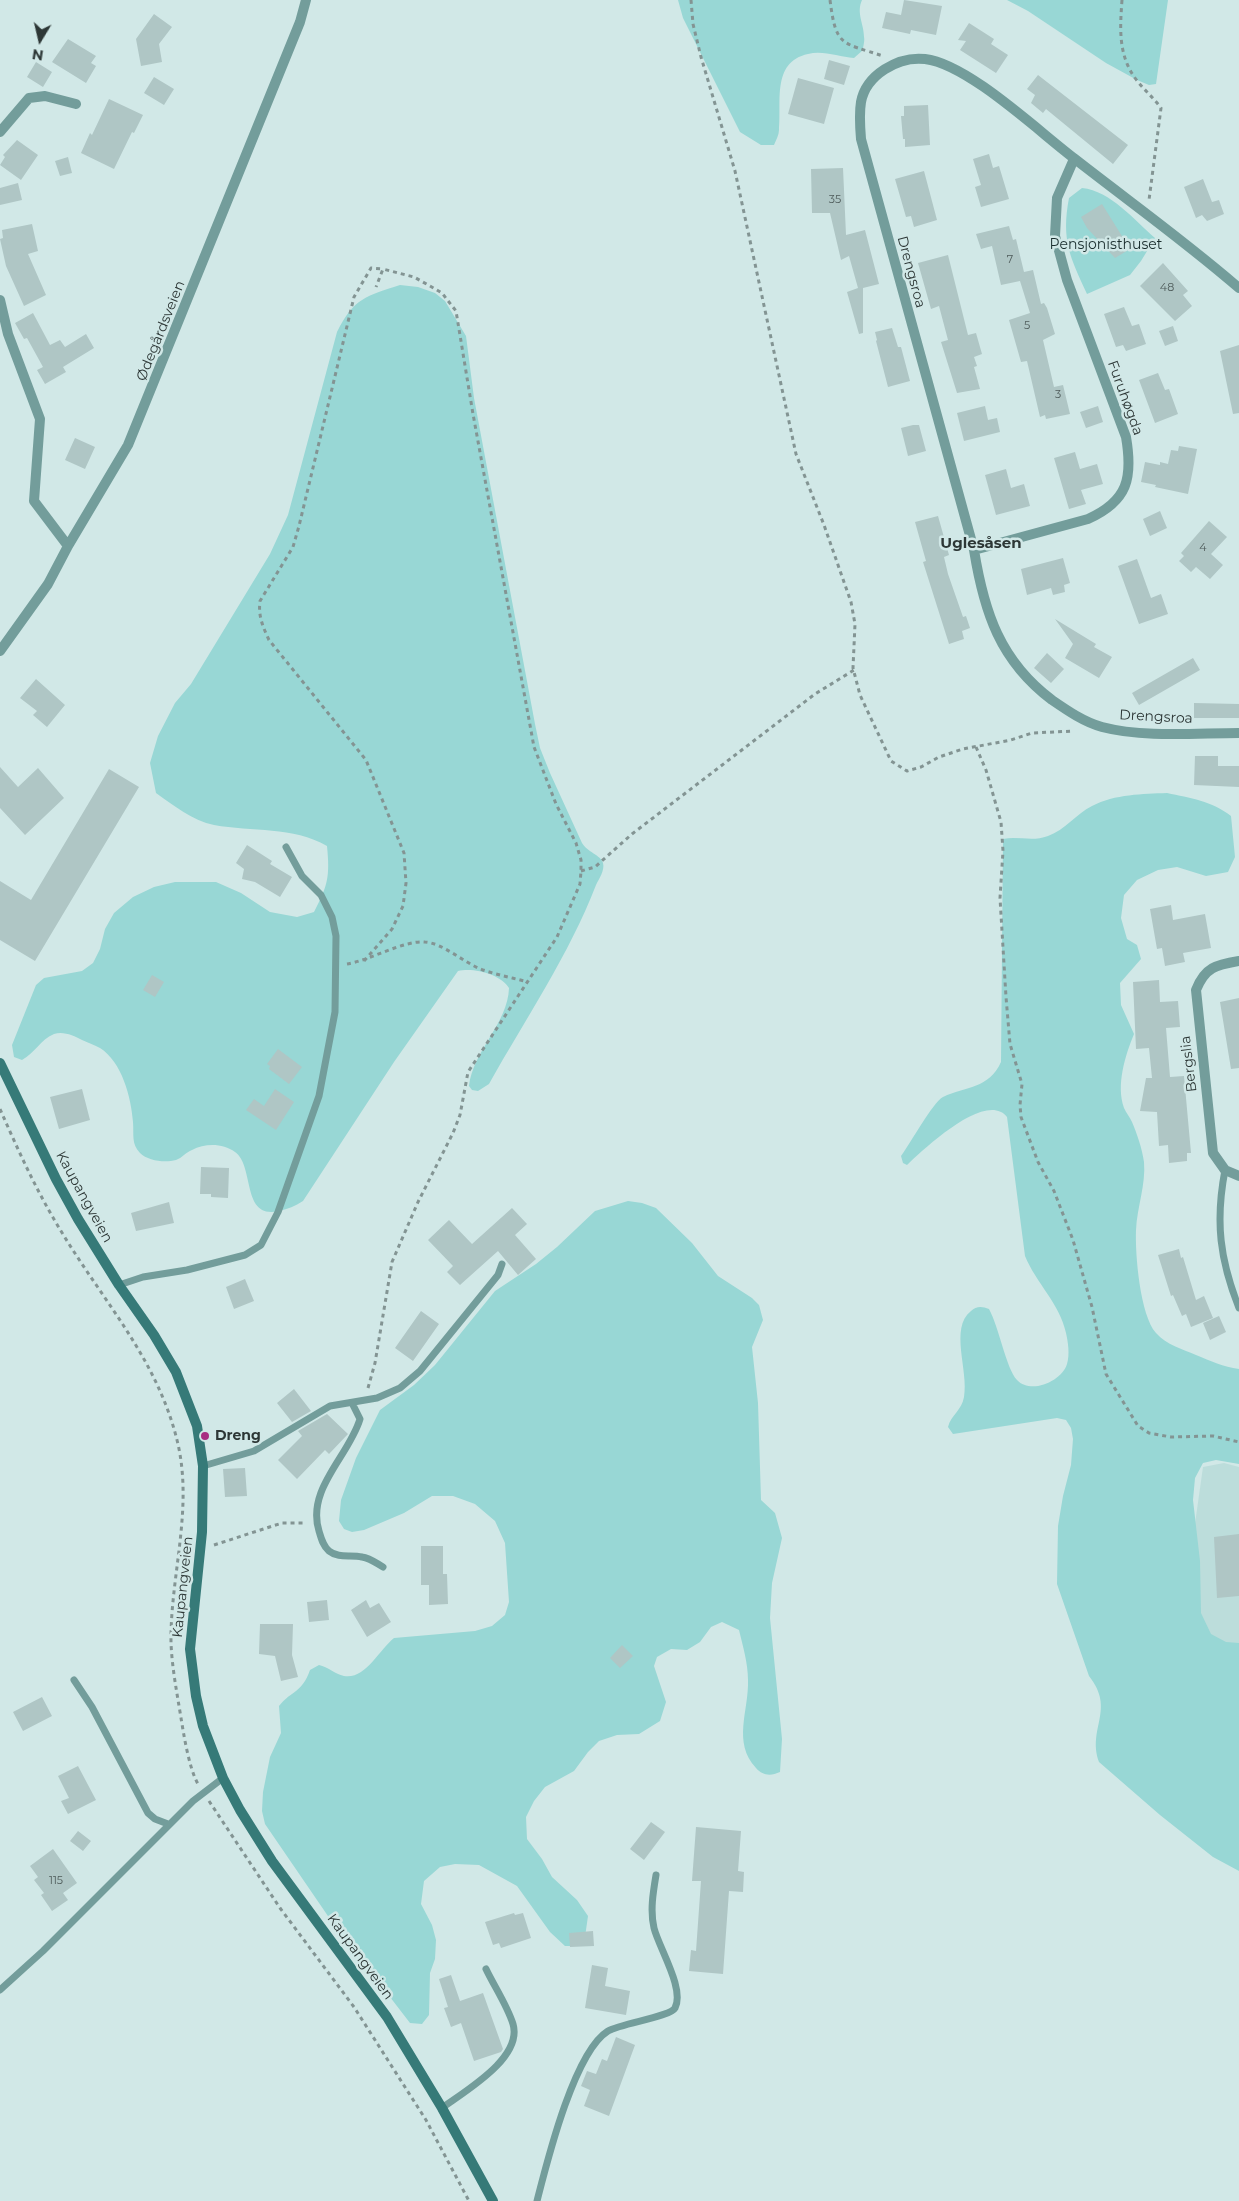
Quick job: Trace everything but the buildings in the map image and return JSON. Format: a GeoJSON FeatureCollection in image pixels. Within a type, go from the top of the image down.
{"type":"FeatureCollection","features":[{"type":"Feature","properties":{"kind":"main road","name":"Kaupangveien"},"geometry":{"type":"LineString","coordinates":[[0,1063],[56,1179],[119,1286],[154,1335],[176,1372],[197,1426],[203,1466],[201,1548],[191,1628],[191,1656],[196,1696],[203,1726],[223,1778],[240,1810],[272,1861],[387,2017],[442,2108],[494,2201]]}},
{"type":"Feature","properties":{"kind":"street","name":"Ødegårdsveien"},"geometry":{"type":"LineString","coordinates":[[0,651],[48,584],[68,546],[128,445],[297,32],[306,0]]}},
{"type":"Feature","properties":{"kind":"street","name":"Drengsroa"},"geometry":{"type":"LineString","coordinates":[[1239,288],[1202,256],[1074,159],[1002,101],[956,69],[925,59],[907,59],[892,64],[869,82],[861,100],[859,116],[861,139],[974,550],[980,589],[992,625],[1006,650],[1037,688],[1081,719],[1102,727],[1147,733],[1239,734]]}},
{"type":"Feature","properties":{"kind":"street"},"geometry":{"type":"LineString","coordinates":[[0,132],[29,98],[45,96],[76,104]]}},
{"type":"Feature","properties":{"kind":"street","name":"Furuhøgda"},"geometry":{"type":"LineString","coordinates":[[974,550],[1088,519],[1106,511],[1118,500],[1126,485],[1130,460],[1126,437],[1066,280],[1055,236],[1057,198],[1074,159]]}},
{"type":"Feature","properties":{"kind":"street"},"geometry":{"type":"LineString","coordinates":[[0,300],[8,334],[40,419],[34,501],[68,546]]}},
{"type":"Feature","properties":{"kind":"street","name":"Bergslia"},"geometry":{"type":"LineString","coordinates":[[1224,1170],[1214,1153],[1196,990],[1200,979],[1207,971],[1221,965],[1239,962]]}},
{"type":"Feature","properties":{"kind":"street"},"geometry":{"type":"LineString","coordinates":[[1224,1170],[1239,1176]]}},
{"type":"Feature","properties":{"kind":"lane"},"geometry":{"type":"LineString","coordinates":[[119,1286],[143,1276],[228,1261],[245,1255],[262,1245],[278,1212],[319,1096],[335,1012],[334,966],[336,936],[332,917],[321,895],[302,876],[286,847]]}},
{"type":"Feature","properties":{"kind":"lane"},"geometry":{"type":"LineString","coordinates":[[1224,1170],[1220,1208],[1223,1262],[1239,1308]]}},
{"type":"Feature","properties":{"kind":"lane"},"geometry":{"type":"LineString","coordinates":[[203,1466],[254,1450],[330,1406],[377,1398],[400,1388],[420,1371],[498,1276],[502,1264]]}},
{"type":"Feature","properties":{"kind":"lane"},"geometry":{"type":"LineString","coordinates":[[352,1403],[360,1419],[357,1428],[320,1495],[316,1523],[322,1541],[328,1550],[337,1555],[370,1559],[382,1567]]}},
{"type":"Feature","properties":{"kind":"lane"},"geometry":{"type":"LineString","coordinates":[[74,1680],[92,1707],[148,1813],[155,1819],[168,1824]]}},
{"type":"Feature","properties":{"kind":"lane"},"geometry":{"type":"LineString","coordinates":[[0,1990],[43,1950],[168,1824],[223,1778]]}},
{"type":"Feature","properties":{"kind":"lane"},"geometry":{"type":"LineString","coordinates":[[537,2201],[548,2157],[577,2076],[591,2049],[607,2032],[630,2022],[669,2013],[674,2009],[678,2000],[670,1968],[660,1945],[653,1920],[652,1898],[656,1876]]}},
{"type":"Feature","properties":{"kind":"lane"},"geometry":{"type":"LineString","coordinates":[[442,2108],[482,2079],[502,2060],[511,2047],[514,2038],[513,2024],[486,1968]]}},
{"type":"Feature","properties":{"kind":"path"},"geometry":{"type":"LineString","coordinates":[[691,0],[693,24],[701,57],[735,171],[796,454],[824,525],[851,602],[855,624],[854,670],[860,695],[891,761],[908,771],[921,768],[939,757],[1032,733],[1079,731]]}},
{"type":"Feature","properties":{"kind":"path"},"geometry":{"type":"LineString","coordinates":[[830,0],[837,34],[846,43],[899,62]]}},
{"type":"Feature","properties":{"kind":"path"},"geometry":{"type":"LineString","coordinates":[[1122,0],[1120,26],[1126,63],[1136,80],[1152,95],[1161,108],[1147,214]]}},
{"type":"Feature","properties":{"kind":"path"},"geometry":{"type":"LineString","coordinates":[[363,1400],[374,1371],[387,1282],[396,1251],[453,1134],[460,1115],[468,1072],[557,937],[580,884],[581,871],[576,843],[556,804],[534,747],[456,311],[442,293],[414,277],[371,268],[354,298],[293,547],[260,602],[259,611],[269,640],[366,760],[404,853],[406,883],[403,906],[392,928],[364,962]]}},
{"type":"Feature","properties":{"kind":"path"},"geometry":{"type":"LineString","coordinates":[[376,287],[383,269]]}},
{"type":"Feature","properties":{"kind":"path"},"geometry":{"type":"LineString","coordinates":[[581,871],[595,867],[632,834],[814,694],[854,670]]}},
{"type":"Feature","properties":{"kind":"path"},"geometry":{"type":"LineString","coordinates":[[976,747],[986,770],[1001,822],[1003,852],[1000,898],[1006,997],[1010,1044],[1022,1084],[1021,1117],[1038,1162],[1054,1191],[1073,1240],[1092,1307],[1106,1374],[1138,1426],[1149,1433],[1171,1437],[1213,1436],[1239,1442]]}},
{"type":"Feature","properties":{"kind":"path"},"geometry":{"type":"LineString","coordinates":[[334,966],[364,962],[408,944],[423,942],[434,944],[465,962],[484,970],[528,982]]}},
{"type":"Feature","properties":{"kind":"path"},"geometry":{"type":"LineString","coordinates":[[0,1109],[19,1152],[60,1230],[149,1366],[168,1407],[178,1442],[183,1476],[183,1515],[171,1643],[182,1729],[196,1781],[280,1908],[354,2007],[426,2120],[469,2201]]}},
{"type":"Feature","properties":{"kind":"path"},"geometry":{"type":"LineString","coordinates":[[201,1548],[282,1523],[316,1523]]}},
{"type":"Feature","properties":{"kind":"shaded area"},"geometry":{"type":"Polygon","coordinates":[[[1224,1463],[1239,1467],[1239,1663],[1177,1651],[1203,1467],[1224,1463]]]}},
{"type":"Feature","properties":{"kind":"green space"},"geometry":{"type":"Polygon","coordinates":[[[678,0],[862,0],[860,14],[864,32],[863,50],[854,58],[825,53],[808,54],[796,58],[788,65],[783,74],[781,85],[778,136],[774,145],[761,145],[740,132],[683,18],[678,0]]]}},
{"type":"Feature","properties":{"kind":"green space"},"geometry":{"type":"Polygon","coordinates":[[[1007,0],[1168,0],[1156,84],[1149,85],[1137,80],[1106,63],[1028,11],[1007,0]]]}},
{"type":"Feature","properties":{"kind":"green space","name":"Pensjonisthuset"},"geometry":{"type":"Polygon","coordinates":[[[1082,188],[1093,190],[1112,200],[1155,238],[1130,275],[1087,294],[1072,258],[1066,226],[1069,198],[1082,188]]]}},
{"type":"Feature","properties":{"kind":"green space"},"geometry":{"type":"Polygon","coordinates":[[[400,285],[418,287],[435,293],[445,301],[466,336],[474,398],[540,748],[582,843],[602,860],[603,869],[560,961],[489,1084],[478,1091],[472,1090],[469,1086],[477,1061],[503,1013],[509,988],[493,975],[471,970],[458,971],[394,1062],[303,1201],[279,1211],[267,1212],[259,1208],[254,1200],[241,1159],[230,1149],[214,1145],[203,1146],[172,1161],[157,1161],[143,1156],[137,1150],[134,1142],[132,1112],[124,1081],[114,1062],[100,1048],[72,1036],[58,1033],[45,1040],[22,1060],[14,1057],[12,1045],[36,985],[44,978],[82,971],[93,963],[100,949],[105,929],[114,913],[133,897],[154,887],[175,882],[216,882],[241,893],[270,912],[297,917],[314,912],[327,880],[327,846],[300,835],[286,832],[228,827],[198,820],[156,793],[150,763],[158,736],[175,703],[191,684],[270,554],[288,515],[337,332],[355,305],[378,292],[400,285]]]}},
{"type":"Feature","properties":{"kind":"green space"},"geometry":{"type":"Polygon","coordinates":[[[1167,793],[1208,803],[1231,816],[1235,857],[1228,872],[1206,876],[1177,867],[1158,870],[1137,880],[1124,895],[1121,918],[1127,939],[1137,945],[1141,959],[1120,983],[1121,1005],[1134,1034],[1125,1061],[1121,1090],[1124,1108],[1136,1131],[1144,1162],[1144,1179],[1137,1221],[1136,1241],[1142,1299],[1146,1313],[1156,1333],[1165,1341],[1217,1364],[1239,1369],[1239,1464],[1216,1460],[1203,1463],[1195,1478],[1193,1500],[1200,1561],[1201,1613],[1211,1634],[1226,1642],[1239,1643],[1239,1871],[1213,1857],[1160,1815],[1099,1762],[1096,1739],[1101,1709],[1100,1699],[1097,1688],[1089,1676],[1057,1584],[1058,1526],[1071,1465],[1073,1439],[1071,1428],[1066,1420],[1057,1418],[953,1434],[948,1427],[964,1397],[961,1328],[965,1319],[975,1308],[989,1309],[1009,1366],[1017,1380],[1023,1384],[1038,1386],[1053,1380],[1064,1370],[1068,1360],[1068,1344],[1063,1322],[1025,1256],[1007,1117],[997,1111],[985,1111],[971,1116],[941,1136],[907,1165],[903,1163],[901,1156],[939,1100],[952,1093],[983,1082],[996,1071],[1001,1062],[1003,839],[1037,839],[1048,836],[1060,830],[1086,809],[1110,799],[1129,795],[1167,793]]]}},
{"type":"Feature","properties":{"kind":"green space"},"geometry":{"type":"Polygon","coordinates":[[[628,1201],[656,1208],[692,1243],[718,1276],[752,1298],[759,1305],[763,1320],[752,1347],[758,1403],[761,1500],[775,1513],[782,1538],[772,1583],[770,1618],[782,1739],[780,1772],[770,1775],[761,1773],[749,1758],[745,1748],[743,1726],[748,1692],[748,1674],[739,1630],[722,1622],[711,1627],[700,1642],[687,1650],[671,1649],[657,1657],[654,1666],[666,1702],[660,1721],[639,1734],[617,1735],[599,1741],[574,1771],[545,1787],[534,1801],[526,1817],[527,1839],[542,1859],[552,1877],[577,1900],[588,1916],[585,1937],[580,1946],[565,1946],[550,1932],[517,1886],[479,1865],[455,1864],[440,1867],[424,1881],[421,1904],[432,1925],[436,1940],[435,1959],[430,1973],[429,2015],[422,2024],[410,2023],[330,1919],[265,1824],[262,1811],[263,1792],[270,1757],[281,1733],[279,1706],[304,1683],[310,1670],[319,1665],[344,1676],[352,1676],[365,1669],[394,1638],[475,1631],[492,1626],[505,1615],[509,1602],[505,1543],[495,1521],[475,1504],[453,1496],[432,1496],[404,1513],[364,1530],[352,1532],[344,1529],[339,1521],[341,1500],[356,1458],[380,1410],[414,1385],[435,1365],[495,1291],[536,1264],[595,1211],[628,1201]]]}},
{"type":"Feature","properties":{"kind":"place","name":"Dreng"},"geometry":{"type":"Point","coordinates":[205,1436]}},
{"type":"Feature","properties":{"kind":"district","name":"Uglesåsen"},"geometry":{"type":"Point","coordinates":[981,544]}}]}
